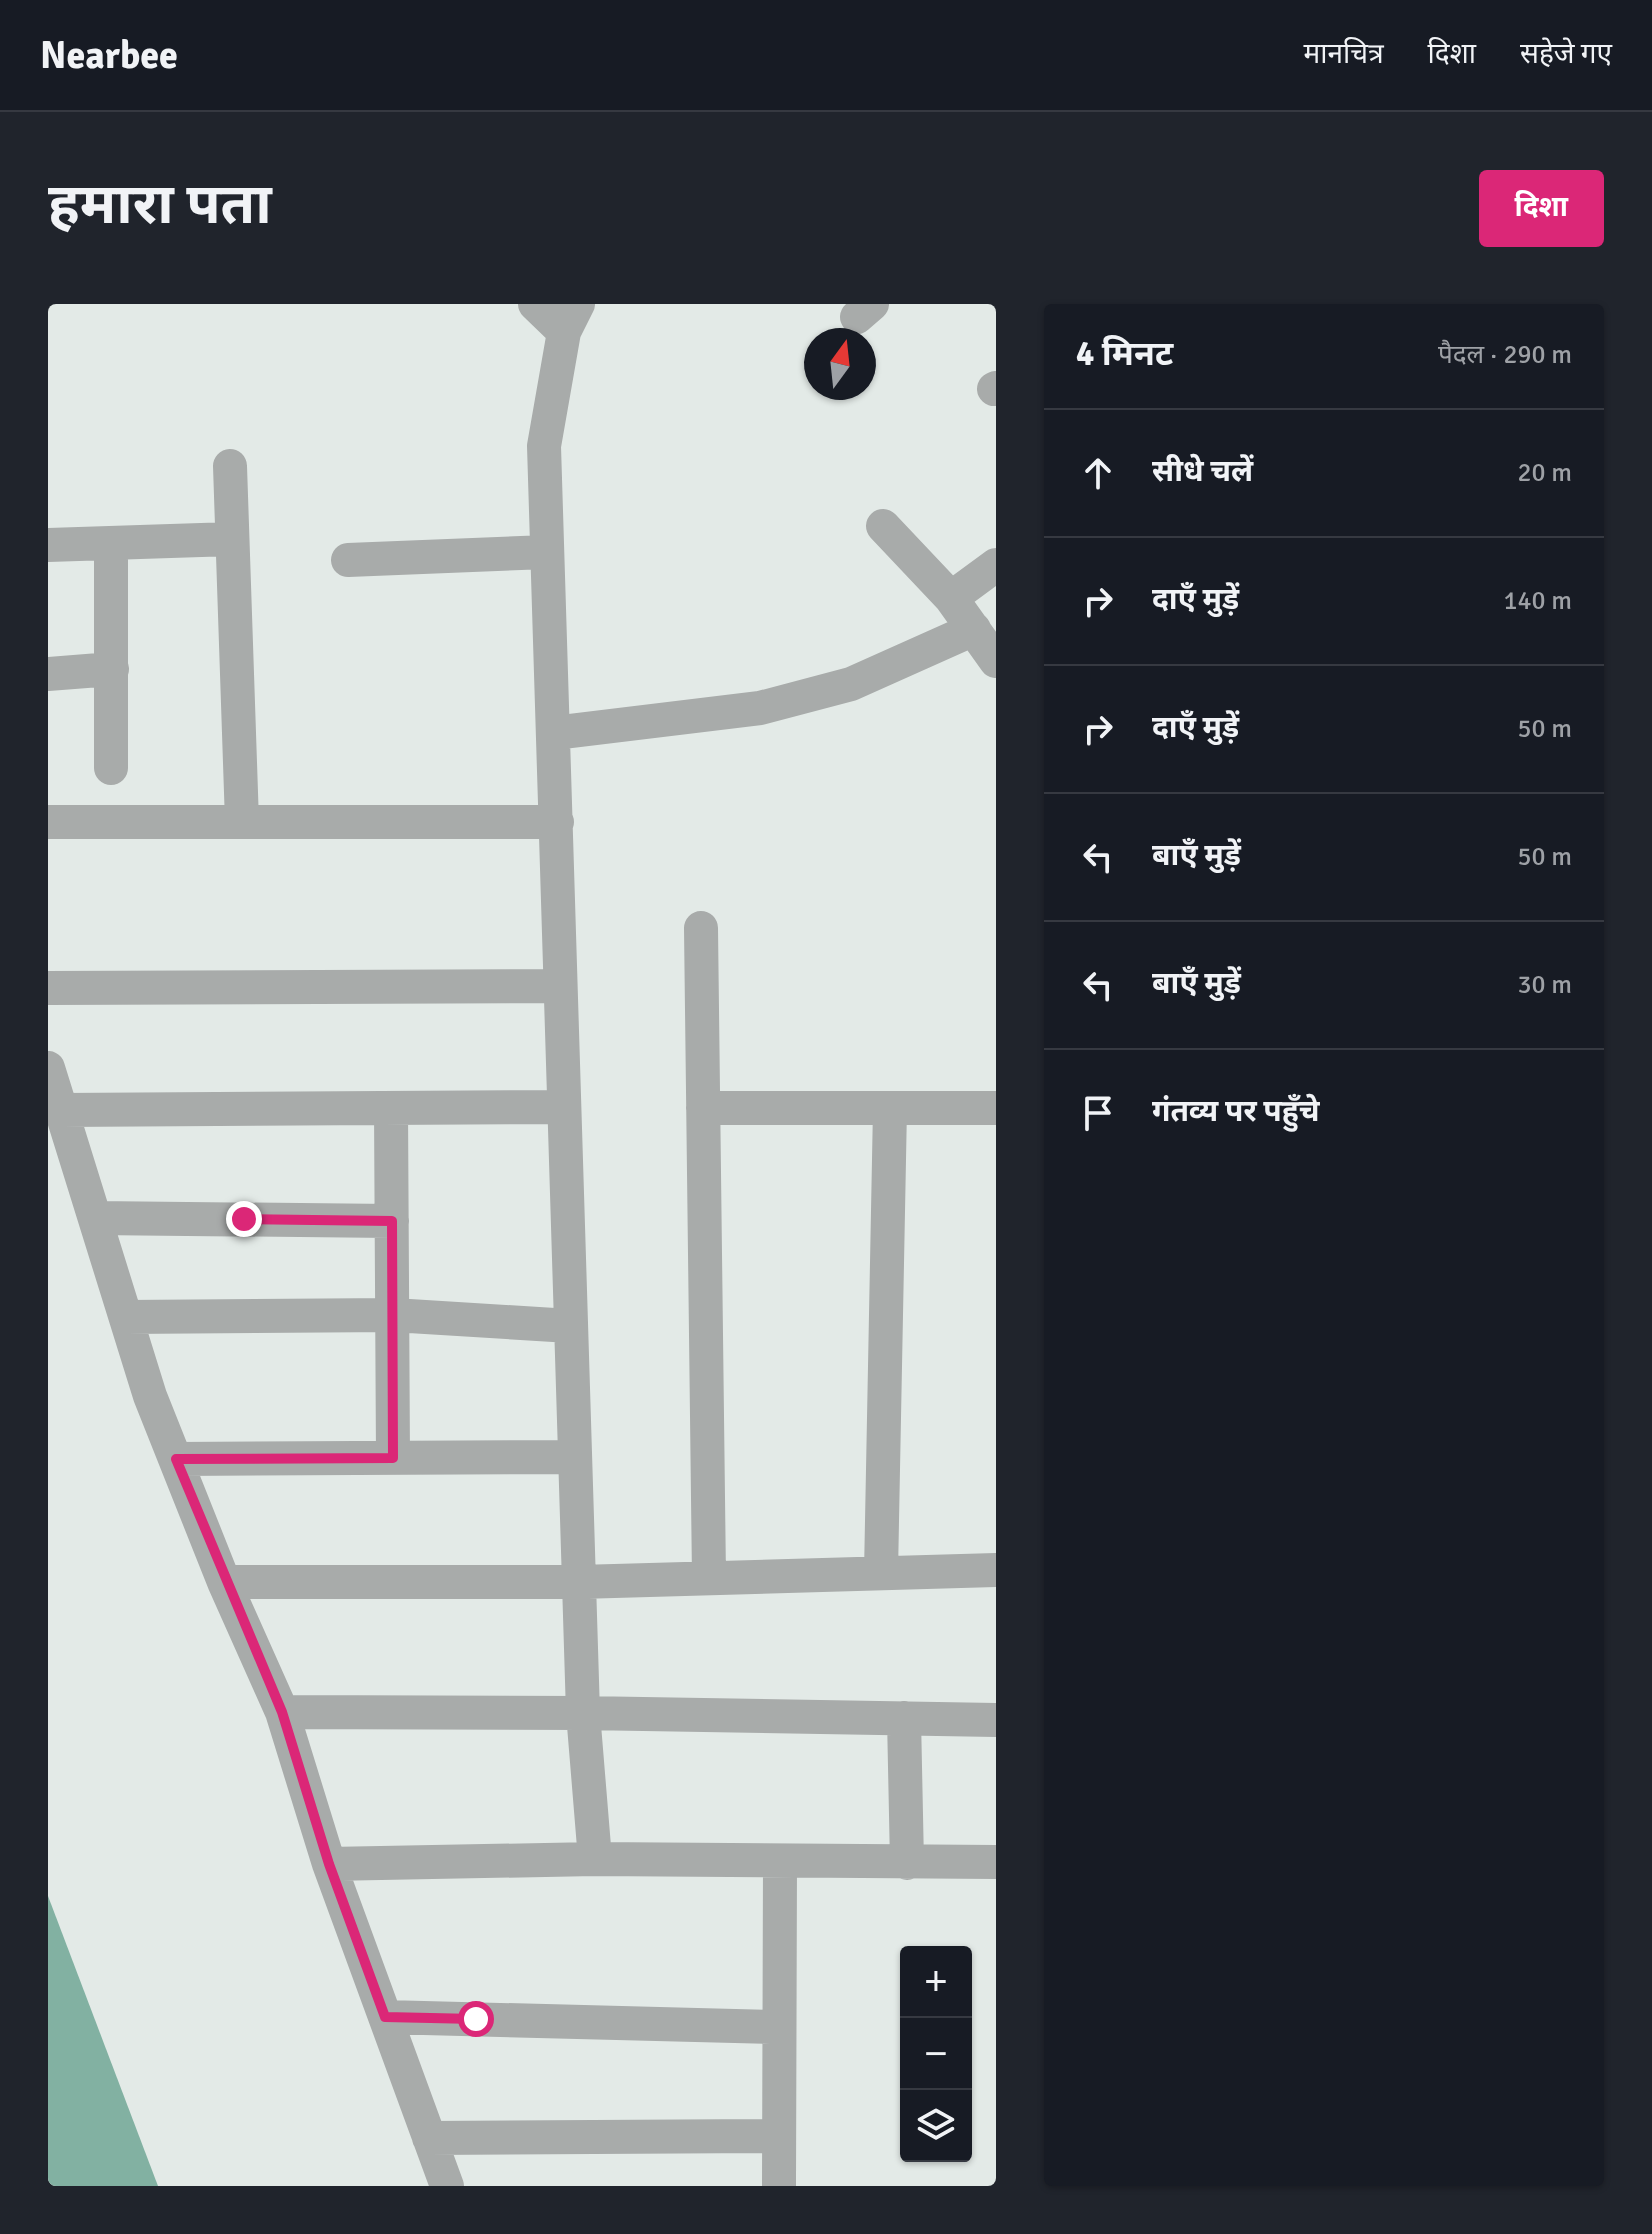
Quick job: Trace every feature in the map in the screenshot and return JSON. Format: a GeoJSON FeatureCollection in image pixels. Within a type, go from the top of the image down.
{"type":"FeatureCollection","features":[{"type":"Feature","properties":{"kind":"street"},"geometry":{"type":"LineString","coordinates":[[535,304],[571,318],[544,446],[557,822],[558,986],[583,1713],[595,1859]]}},
{"type":"Feature","properties":{"kind":"street"},"geometry":{"type":"LineString","coordinates":[[230,466],[242,822]]}},
{"type":"Feature","properties":{"kind":"street"},"geometry":{"type":"LineString","coordinates":[[883,526],[951,598],[996,661]]}},
{"type":"Feature","properties":{"kind":"street"},"geometry":{"type":"LineString","coordinates":[[48,545],[232,539]]}},
{"type":"Feature","properties":{"kind":"street"},"geometry":{"type":"LineString","coordinates":[[111,543],[111,768]]}},
{"type":"Feature","properties":{"kind":"street"},"geometry":{"type":"LineString","coordinates":[[348,560],[547,552]]}},
{"type":"Feature","properties":{"kind":"street"},"geometry":{"type":"LineString","coordinates":[[951,598],[996,565]]}},
{"type":"Feature","properties":{"kind":"street"},"geometry":{"type":"LineString","coordinates":[[554,733],[760,708],[851,684],[974,629]]}},
{"type":"Feature","properties":{"kind":"street"},"geometry":{"type":"LineString","coordinates":[[48,674],[112,669]]}},
{"type":"Feature","properties":{"kind":"street"},"geometry":{"type":"LineString","coordinates":[[48,822],[557,822]]}},
{"type":"Feature","properties":{"kind":"street"},"geometry":{"type":"LineString","coordinates":[[701,928],[709,1578]]}},
{"type":"Feature","properties":{"kind":"street"},"geometry":{"type":"LineString","coordinates":[[48,988],[558,986]]}},
{"type":"Feature","properties":{"kind":"street"},"geometry":{"type":"LineString","coordinates":[[48,1068],[150,1396],[224,1582],[282,1712],[329,1864],[447,2186]]}},
{"type":"Feature","properties":{"kind":"street"},"geometry":{"type":"LineString","coordinates":[[61,1110],[562,1107]]}},
{"type":"Feature","properties":{"kind":"street"},"geometry":{"type":"LineString","coordinates":[[391,1108],[393,1458]]}},
{"type":"Feature","properties":{"kind":"street"},"geometry":{"type":"LineString","coordinates":[[703,1108],[996,1108]]}},
{"type":"Feature","properties":{"kind":"street"},"geometry":{"type":"LineString","coordinates":[[881,1573],[890,1108]]}},
{"type":"Feature","properties":{"kind":"street"},"geometry":{"type":"LineString","coordinates":[[95,1218],[392,1221]]}},
{"type":"Feature","properties":{"kind":"street"},"geometry":{"type":"LineString","coordinates":[[126,1317],[393,1315],[570,1326]]}},
{"type":"Feature","properties":{"kind":"street"},"geometry":{"type":"LineString","coordinates":[[176,1459],[574,1457]]}},
{"type":"Feature","properties":{"kind":"street"},"geometry":{"type":"LineString","coordinates":[[224,1582],[579,1582],[996,1570]]}},
{"type":"Feature","properties":{"kind":"street"},"geometry":{"type":"LineString","coordinates":[[282,1712],[996,1720]]}},
{"type":"Feature","properties":{"kind":"street"},"geometry":{"type":"LineString","coordinates":[[904,1718],[907,1863]]}},
{"type":"Feature","properties":{"kind":"street"},"geometry":{"type":"LineString","coordinates":[[329,1864],[595,1859],[996,1862]]}},
{"type":"Feature","properties":{"kind":"street"},"geometry":{"type":"LineString","coordinates":[[779,2186],[780,1862]]}},
{"type":"Feature","properties":{"kind":"street"},"geometry":{"type":"LineString","coordinates":[[385,2017],[778,2027]]}},
{"type":"Feature","properties":{"kind":"street"},"geometry":{"type":"LineString","coordinates":[[429,2138],[779,2136]]}},
{"type":"Feature","properties":{"kind":"shaded area"},"geometry":{"type":"Polygon","coordinates":[[[48,1896],[158,2186],[48,2186],[48,1896]]]}},
{"type":"Feature","properties":{"kind":"route"},"geometry":{"type":"LineString","coordinates":[[244,1219],[392,1221],[393,1458],[176,1459],[224,1582],[282,1712],[329,1864],[385,2017],[476,2019]]}}]}
